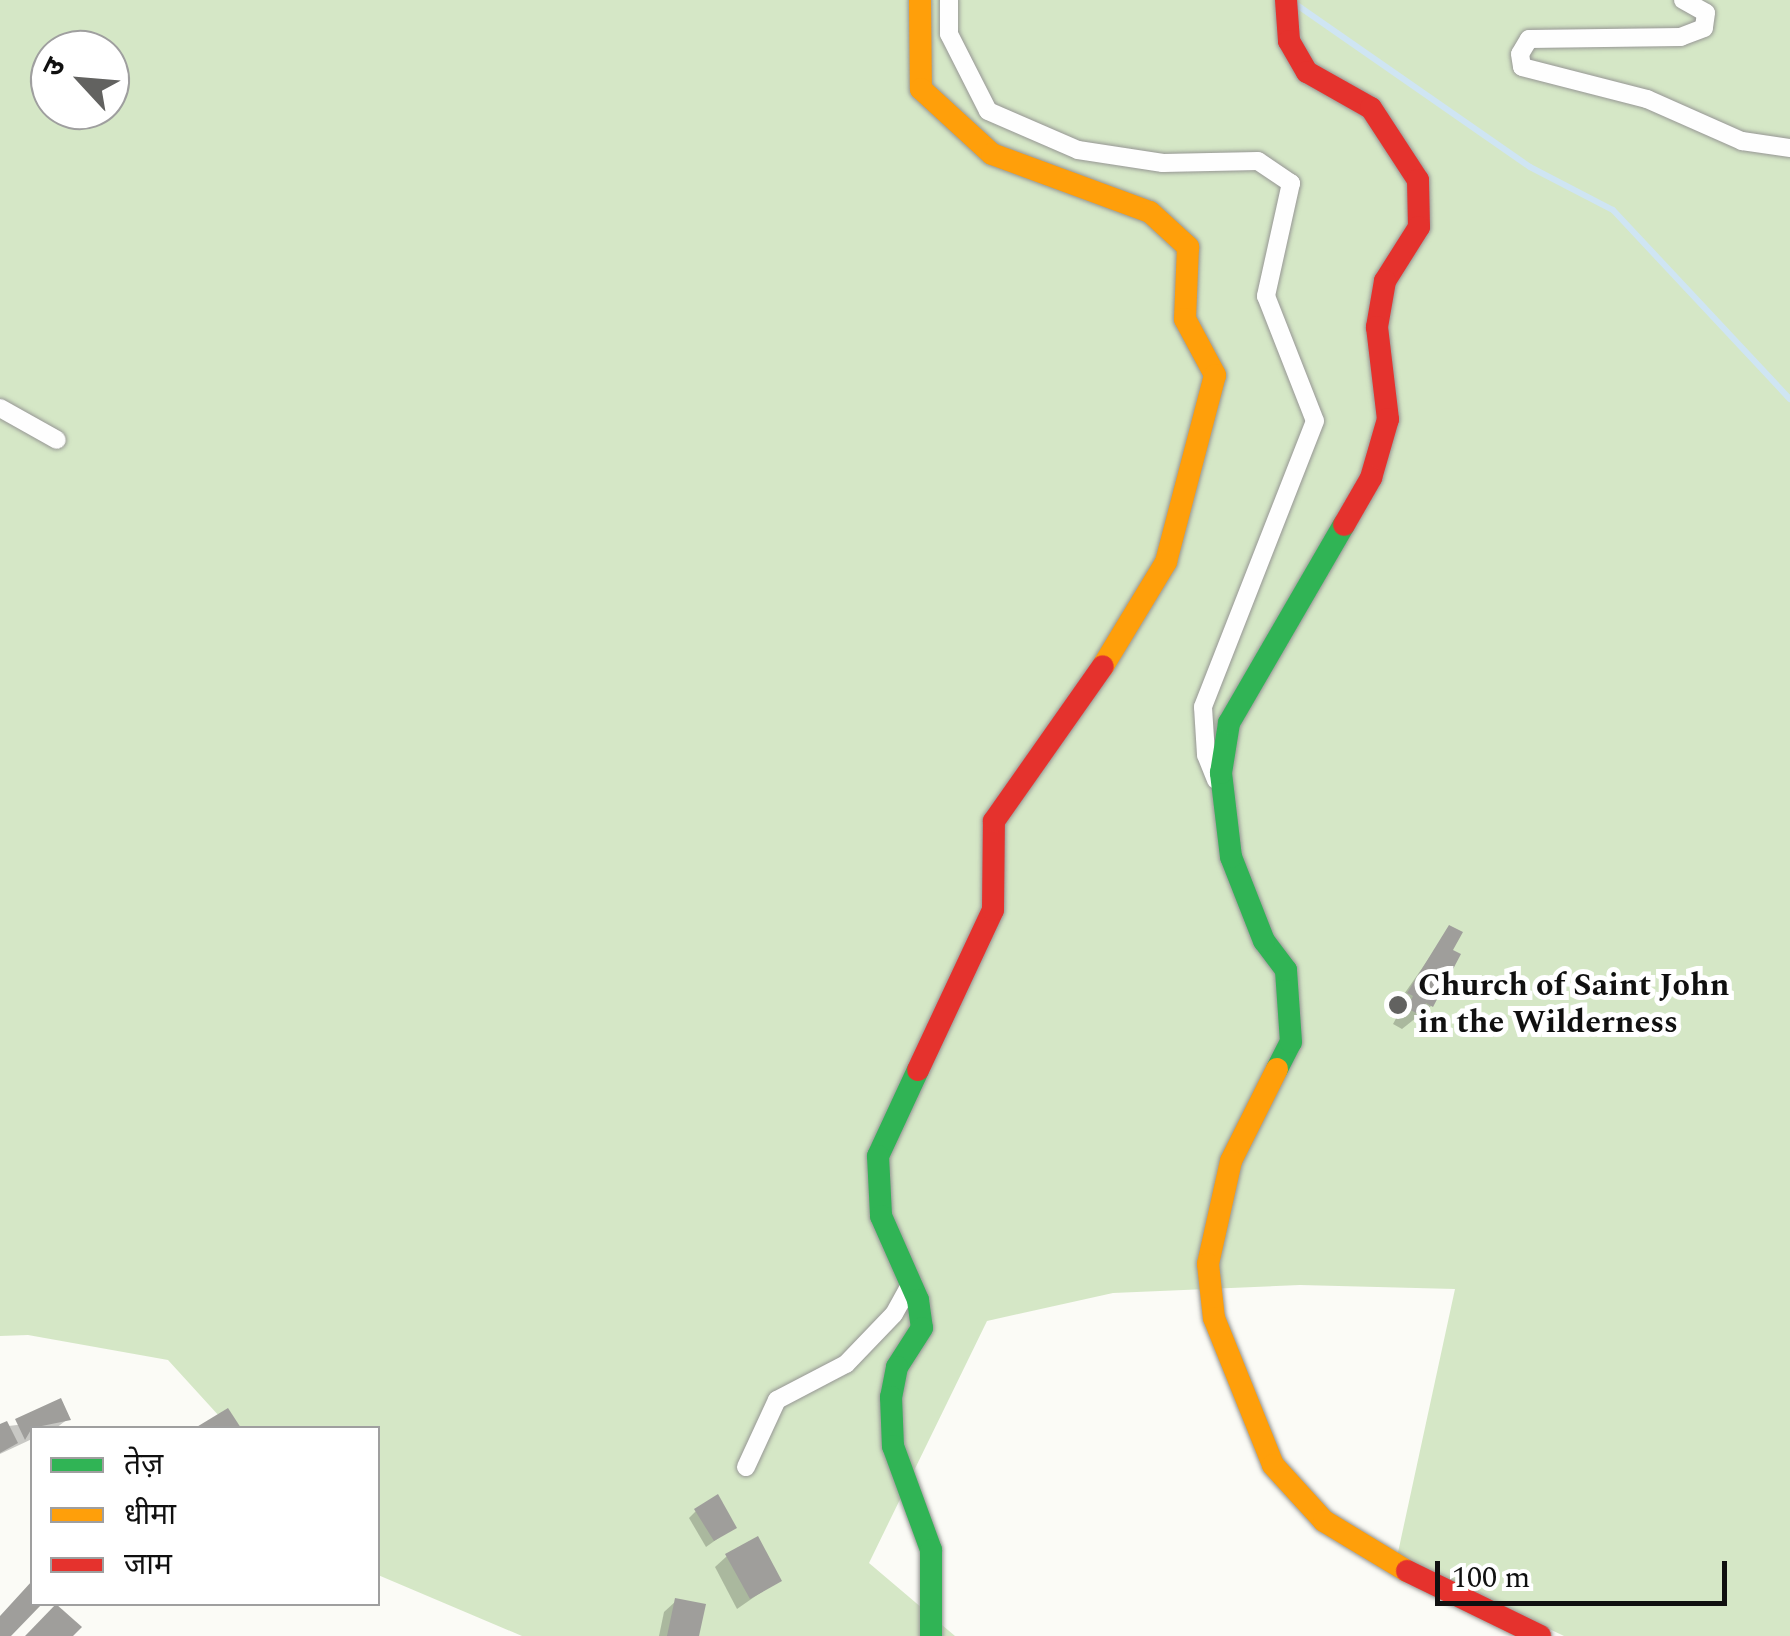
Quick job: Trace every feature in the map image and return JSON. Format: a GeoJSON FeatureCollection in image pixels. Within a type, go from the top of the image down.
{"type":"FeatureCollection","features":[{"type":"Feature","properties":{"kind":"main road"},"geometry":{"type":"LineString","coordinates":[[920,0],[921,89],[992,154],[1150,212],[1188,246],[1185,319],[1216,374],[1166,562],[1114,651],[994,821],[992,910],[878,1156],[880,1216],[911,1284],[922,1328],[897,1367],[890,1396],[893,1446],[931,1550],[930,1636]]}},
{"type":"Feature","properties":{"kind":"main road"},"geometry":{"type":"LineString","coordinates":[[1285,3],[1288,41],[1307,72],[1371,108],[1395,136],[1418,180],[1419,227],[1385,282],[1379,312],[1388,419],[1372,478],[1229,724],[1221,773],[1231,857],[1264,941],[1286,970],[1291,1042],[1230,1161],[1208,1264],[1221,1336],[1273,1465],[1324,1522],[1431,1586],[1540,1636]]}},
{"type":"Feature","properties":{"kind":"street"},"geometry":{"type":"LineString","coordinates":[[948,0],[949,34],[988,111],[1078,150],[1163,164],[1258,162],[1292,183],[1266,296],[1315,421],[1203,708],[1206,755],[1226,803]]}},
{"type":"Feature","properties":{"kind":"street"},"geometry":{"type":"LineString","coordinates":[[1683,0],[1706,12],[1704,28],[1680,36],[1528,39],[1520,54],[1522,67],[1648,100],[1742,141],[1790,148]]}},
{"type":"Feature","properties":{"kind":"street"},"geometry":{"type":"LineString","coordinates":[[0,408],[57,440]]}},
{"type":"Feature","properties":{"kind":"street"},"geometry":{"type":"LineString","coordinates":[[746,1467],[777,1400],[846,1364],[894,1314],[911,1284]]}},
{"type":"Feature","properties":{"kind":"green space"},"geometry":{"type":"Polygon","coordinates":[[[0,0],[1790,0],[1790,1636],[1564,1636],[1397,1557],[1455,1289],[1300,1285],[1113,1293],[987,1321],[869,1563],[955,1636],[522,1636],[380,1576],[380,1426],[228,1426],[168,1360],[28,1335],[0,1336],[0,0]]]}},
{"type":"Feature","properties":{"kind":"building"},"geometry":{"type":"Polygon","coordinates":[[[1449,925],[1463,932],[1453,950],[1461,954],[1433,1007],[1426,1003],[1420,1015],[1407,1008],[1413,996],[1407,993],[1449,925]]]}},
{"type":"Feature","properties":{"kind":"building"},"geometry":{"type":"Polygon","coordinates":[[[61,1398],[71,1420],[30,1426],[25,1440],[15,1419],[61,1398]]]}},
{"type":"Feature","properties":{"kind":"building"},"geometry":{"type":"Polygon","coordinates":[[[228,1408],[240,1426],[198,1426],[228,1408]]]}},
{"type":"Feature","properties":{"kind":"building"},"geometry":{"type":"Polygon","coordinates":[[[7,1421],[18,1443],[0,1453],[0,1424],[7,1421]]]}},
{"type":"Feature","properties":{"kind":"building"},"geometry":{"type":"Polygon","coordinates":[[[718,1494],[737,1528],[714,1541],[694,1509],[718,1494]]]}},
{"type":"Feature","properties":{"kind":"building"},"geometry":{"type":"Polygon","coordinates":[[[758,1536],[782,1581],[750,1599],[725,1554],[758,1536]]]}},
{"type":"Feature","properties":{"kind":"building"},"geometry":{"type":"Polygon","coordinates":[[[30,1583],[30,1606],[40,1606],[11,1636],[0,1636],[0,1616],[30,1583]]]}},
{"type":"Feature","properties":{"kind":"building"},"geometry":{"type":"Polygon","coordinates":[[[675,1598],[706,1604],[699,1636],[667,1636],[675,1598]]]}},
{"type":"Feature","properties":{"kind":"building"},"geometry":{"type":"Polygon","coordinates":[[[54,1606],[82,1627],[73,1636],[25,1636],[54,1606]]]}},
{"type":"Feature","properties":{"kind":"waterway"},"geometry":{"type":"LineString","coordinates":[[1294,3],[1530,167],[1613,210],[1790,399]]}},
{"type":"Feature","properties":{"kind":"traffic: fast"},"geometry":{"type":"LineString","coordinates":[[1277,1069],[1291,1042],[1286,970],[1264,941],[1231,857],[1221,773],[1229,723],[1344,525]]}},
{"type":"Feature","properties":{"kind":"traffic: fast"},"geometry":{"type":"LineString","coordinates":[[918,1070],[878,1156],[881,1216],[918,1300],[922,1328],[897,1367],[891,1397],[893,1446],[931,1550],[931,1636]]}},
{"type":"Feature","properties":{"kind":"traffic: slow"},"geometry":{"type":"LineString","coordinates":[[920,0],[921,89],[992,154],[1150,212],[1188,247],[1185,319],[1215,375],[1166,562],[1103,666]]}},
{"type":"Feature","properties":{"kind":"traffic: slow"},"geometry":{"type":"LineString","coordinates":[[1277,1069],[1231,1161],[1208,1264],[1214,1318],[1273,1465],[1324,1521],[1407,1571]]}},
{"type":"Feature","properties":{"kind":"traffic: jam"},"geometry":{"type":"LineString","coordinates":[[1286,0],[1289,41],[1307,72],[1371,108],[1418,180],[1419,227],[1385,281],[1377,327],[1388,419],[1371,478],[1344,525]]}},
{"type":"Feature","properties":{"kind":"traffic: jam"},"geometry":{"type":"LineString","coordinates":[[918,1070],[993,910],[994,821],[1103,666]]}},
{"type":"Feature","properties":{"kind":"traffic: jam"},"geometry":{"type":"LineString","coordinates":[[1407,1571],[1540,1636]]}},
{"type":"Feature","properties":{"kind":"place","name":"Church of Saint John in the Wilderness"},"geometry":{"type":"Point","coordinates":[1398,1005]}}]}
